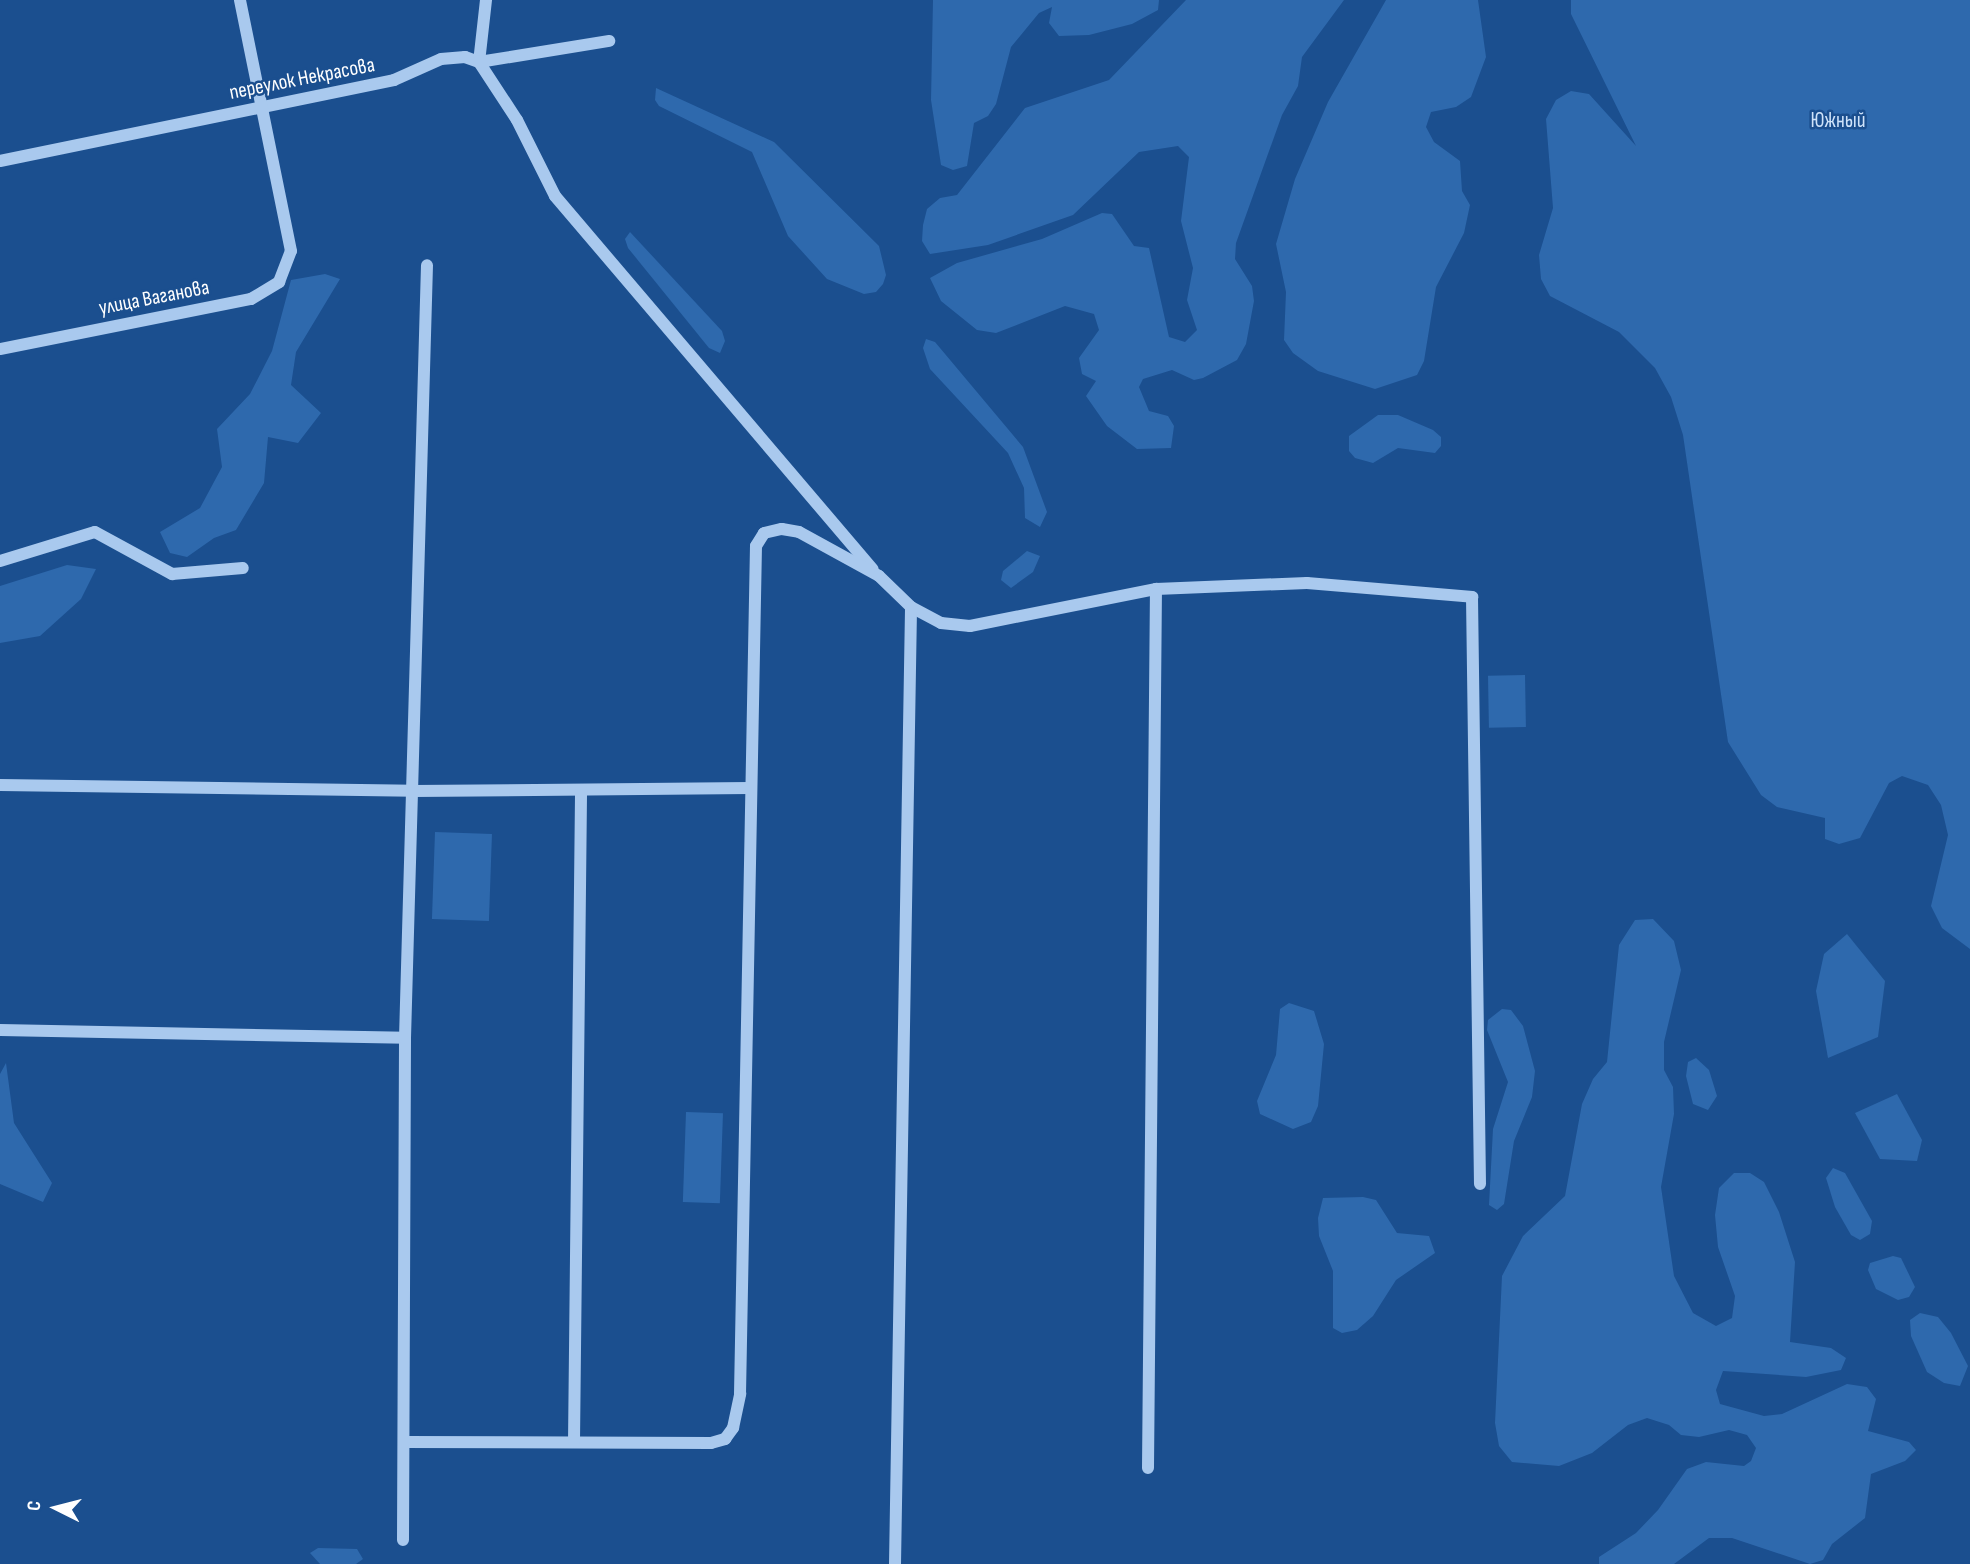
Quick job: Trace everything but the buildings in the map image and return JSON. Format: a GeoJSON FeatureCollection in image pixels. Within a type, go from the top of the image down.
{"type":"FeatureCollection","features":[{"type":"Feature","properties":{"kind":"street"},"geometry":{"type":"LineString","coordinates":[[240,0],[263,106]]}},
{"type":"Feature","properties":{"kind":"street"},"geometry":{"type":"LineString","coordinates":[[486,0],[480,62],[517,120],[555,196],[878,576],[911,607],[941,623],[970,626],[1156,589],[1307,583],[1472,597],[1480,1184]]}},
{"type":"Feature","properties":{"kind":"street","name":"переулок Некрасова"},"geometry":{"type":"LineString","coordinates":[[0,161],[394,80],[441,59],[465,57],[480,62],[608,41]]}},
{"type":"Feature","properties":{"kind":"street","name":"улица Ваганова"},"geometry":{"type":"LineString","coordinates":[[0,348],[251,299],[279,282],[290,251],[263,106]]}},
{"type":"Feature","properties":{"kind":"street"},"geometry":{"type":"LineString","coordinates":[[403,1540],[405,1038],[427,265]]}},
{"type":"Feature","properties":{"kind":"street"},"geometry":{"type":"LineString","coordinates":[[0,561],[95,532],[172,574],[243,568]]}},
{"type":"Feature","properties":{"kind":"street"},"geometry":{"type":"LineString","coordinates":[[404,1442],[711,1443],[725,1439],[733,1427],[740,1394],[756,546],[764,533],[799,532],[878,576]]}},
{"type":"Feature","properties":{"kind":"street"},"geometry":{"type":"LineString","coordinates":[[1148,1468],[1156,589]]}},
{"type":"Feature","properties":{"kind":"street"},"geometry":{"type":"LineString","coordinates":[[895,1564],[911,607]]}},
{"type":"Feature","properties":{"kind":"street"},"geometry":{"type":"LineString","coordinates":[[0,785],[413,791],[750,788]]}},
{"type":"Feature","properties":{"kind":"street"},"geometry":{"type":"LineString","coordinates":[[574,1442],[581,790]]}},
{"type":"Feature","properties":{"kind":"street"},"geometry":{"type":"LineString","coordinates":[[0,1030],[405,1038]]}},
{"type":"Feature","properties":{"kind":"green space"},"geometry":{"type":"Polygon","coordinates":[[[933,0],[1159,0],[1158,10],[1132,24],[1089,35],[1059,36],[1049,23],[1052,7],[1039,13],[1011,47],[996,104],[988,116],[974,123],[967,166],[953,170],[941,165],[931,100],[933,0]]]}},
{"type":"Feature","properties":{"kind":"green space"},"geometry":{"type":"Polygon","coordinates":[[[1186,0],[1344,0],[1302,57],[1298,86],[1282,115],[1236,243],[1235,259],[1252,286],[1254,301],[1246,344],[1237,360],[1203,378],[1194,380],[1172,370],[1143,379],[1139,387],[1149,411],[1168,416],[1174,426],[1171,448],[1137,449],[1107,426],[1086,396],[1096,381],[1082,374],[1079,358],[1099,330],[1094,314],[1065,306],[996,333],[977,330],[941,301],[930,278],[957,263],[1042,239],[1102,213],[1112,214],[1134,246],[1149,248],[1169,337],[1185,342],[1197,330],[1187,300],[1193,268],[1181,221],[1189,157],[1178,146],[1139,152],[1073,215],[988,245],[930,254],[922,241],[923,225],[927,209],[940,198],[957,195],[1025,108],[1109,80],[1186,0]]]}},
{"type":"Feature","properties":{"kind":"green space"},"geometry":{"type":"Polygon","coordinates":[[[1386,0],[1478,0],[1486,57],[1471,97],[1456,107],[1431,112],[1426,127],[1434,142],[1460,161],[1462,191],[1470,205],[1464,233],[1436,287],[1424,361],[1417,375],[1375,389],[1318,371],[1293,353],[1284,340],[1286,292],[1276,244],[1295,179],[1328,102],[1386,0]]]}},
{"type":"Feature","properties":{"kind":"green space","name":"Южный"},"geometry":{"type":"Polygon","coordinates":[[[1571,0],[1970,0],[1970,949],[1942,928],[1931,906],[1948,835],[1941,805],[1928,785],[1902,776],[1889,783],[1860,838],[1839,844],[1825,839],[1825,818],[1777,807],[1761,795],[1728,742],[1683,435],[1671,397],[1655,368],[1619,332],[1550,296],[1541,279],[1539,255],[1553,208],[1546,119],[1556,100],[1571,91],[1589,94],[1636,146],[1571,14],[1571,0]]]}},
{"type":"Feature","properties":{"kind":"green space"},"geometry":{"type":"Polygon","coordinates":[[[656,88],[774,142],[879,246],[886,275],[876,292],[864,294],[827,279],[788,236],[752,152],[659,106],[655,100],[656,88]]]}},
{"type":"Feature","properties":{"kind":"green space"},"geometry":{"type":"Polygon","coordinates":[[[630,232],[722,331],[725,341],[720,353],[709,348],[628,248],[625,239],[630,232]]]}},
{"type":"Feature","properties":{"kind":"green space"},"geometry":{"type":"Polygon","coordinates":[[[325,274],[340,279],[296,352],[291,385],[321,413],[298,443],[268,437],[264,483],[236,530],[214,538],[187,557],[170,553],[160,532],[200,508],[222,467],[217,429],[250,394],[272,351],[291,280],[325,274]]]}},
{"type":"Feature","properties":{"kind":"green space"},"geometry":{"type":"Polygon","coordinates":[[[926,339],[935,342],[1023,447],[1047,512],[1040,527],[1025,518],[1024,488],[1008,453],[930,369],[923,348],[926,339]]]}},
{"type":"Feature","properties":{"kind":"green space"},"geometry":{"type":"Polygon","coordinates":[[[1378,415],[1398,415],[1433,430],[1441,437],[1441,446],[1435,453],[1398,448],[1373,463],[1355,458],[1349,451],[1349,436],[1378,415]]]}},
{"type":"Feature","properties":{"kind":"green space"},"geometry":{"type":"Polygon","coordinates":[[[1027,551],[1040,556],[1033,572],[1011,588],[1001,580],[1003,571],[1027,551]]]}},
{"type":"Feature","properties":{"kind":"green space"},"geometry":{"type":"Polygon","coordinates":[[[67,565],[96,569],[81,599],[40,636],[0,643],[0,586],[67,565]]]}},
{"type":"Feature","properties":{"kind":"green space"},"geometry":{"type":"Polygon","coordinates":[[[1525,675],[1526,727],[1489,728],[1488,676],[1525,675]]]}},
{"type":"Feature","properties":{"kind":"green space"},"geometry":{"type":"Polygon","coordinates":[[[435,832],[492,834],[489,921],[432,919],[435,832]]]}},
{"type":"Feature","properties":{"kind":"green space"},"geometry":{"type":"Polygon","coordinates":[[[1653,919],[1674,941],[1681,970],[1664,1042],[1664,1070],[1673,1087],[1674,1114],[1661,1187],[1674,1276],[1693,1313],[1716,1326],[1732,1318],[1735,1296],[1718,1247],[1715,1215],[1719,1188],[1734,1173],[1750,1173],[1764,1182],[1779,1212],[1795,1262],[1790,1342],[1831,1348],[1846,1358],[1841,1370],[1806,1377],[1723,1371],[1716,1390],[1720,1404],[1764,1416],[1782,1414],[1847,1384],[1867,1387],[1876,1399],[1868,1431],[1909,1442],[1916,1450],[1905,1461],[1871,1474],[1865,1518],[1832,1544],[1823,1560],[1810,1564],[1732,1538],[1709,1538],[1674,1564],[1599,1564],[1599,1557],[1636,1533],[1658,1510],[1687,1469],[1706,1462],[1744,1466],[1751,1461],[1756,1448],[1747,1435],[1729,1430],[1699,1437],[1681,1435],[1669,1425],[1647,1418],[1628,1425],[1592,1453],[1559,1466],[1512,1462],[1499,1446],[1495,1423],[1502,1276],[1523,1236],[1565,1196],[1582,1104],[1593,1079],[1607,1062],[1619,945],[1635,920],[1653,919]]]}},
{"type":"Feature","properties":{"kind":"green space"},"geometry":{"type":"Polygon","coordinates":[[[1847,934],[1885,981],[1878,1037],[1828,1058],[1816,991],[1824,954],[1847,934]]]}},
{"type":"Feature","properties":{"kind":"green space"},"geometry":{"type":"Polygon","coordinates":[[[1289,1003],[1314,1011],[1324,1044],[1318,1106],[1311,1122],[1293,1129],[1260,1114],[1257,1101],[1276,1055],[1280,1009],[1289,1003]]]}},
{"type":"Feature","properties":{"kind":"green space"},"geometry":{"type":"Polygon","coordinates":[[[1502,1009],[1511,1010],[1523,1026],[1535,1071],[1532,1097],[1514,1141],[1504,1204],[1497,1210],[1489,1205],[1493,1129],[1508,1082],[1487,1030],[1488,1020],[1502,1009]]]}},
{"type":"Feature","properties":{"kind":"green space"},"geometry":{"type":"Polygon","coordinates":[[[1696,1058],[1709,1070],[1717,1096],[1708,1110],[1693,1104],[1686,1076],[1688,1062],[1696,1058]]]}},
{"type":"Feature","properties":{"kind":"green space"},"geometry":{"type":"Polygon","coordinates":[[[6,1063],[14,1123],[52,1183],[43,1202],[0,1184],[0,1074],[6,1063]]]}},
{"type":"Feature","properties":{"kind":"green space"},"geometry":{"type":"Polygon","coordinates":[[[1897,1094],[1922,1140],[1917,1161],[1880,1159],[1855,1113],[1897,1094]]]}},
{"type":"Feature","properties":{"kind":"green space"},"geometry":{"type":"Polygon","coordinates":[[[686,1112],[723,1113],[720,1203],[683,1202],[686,1112]]]}},
{"type":"Feature","properties":{"kind":"green space"},"geometry":{"type":"Polygon","coordinates":[[[1833,1168],[1845,1173],[1872,1221],[1870,1234],[1860,1240],[1851,1235],[1835,1207],[1826,1178],[1833,1168]]]}},
{"type":"Feature","properties":{"kind":"green space"},"geometry":{"type":"Polygon","coordinates":[[[1363,1197],[1376,1200],[1397,1233],[1429,1236],[1435,1253],[1396,1280],[1373,1316],[1357,1330],[1342,1333],[1333,1328],[1333,1271],[1319,1236],[1318,1218],[1323,1198],[1363,1197]]]}},
{"type":"Feature","properties":{"kind":"green space"},"geometry":{"type":"Polygon","coordinates":[[[1893,1256],[1901,1258],[1915,1287],[1909,1297],[1898,1300],[1876,1289],[1868,1270],[1870,1263],[1893,1256]]]}},
{"type":"Feature","properties":{"kind":"green space"},"geometry":{"type":"Polygon","coordinates":[[[1920,1313],[1938,1317],[1951,1333],[1968,1366],[1960,1386],[1944,1383],[1927,1372],[1911,1336],[1910,1320],[1920,1313]]]}},
{"type":"Feature","properties":{"kind":"green space"},"geometry":{"type":"Polygon","coordinates":[[[318,1548],[357,1549],[363,1559],[356,1564],[320,1564],[310,1553],[318,1548]]]}}]}
